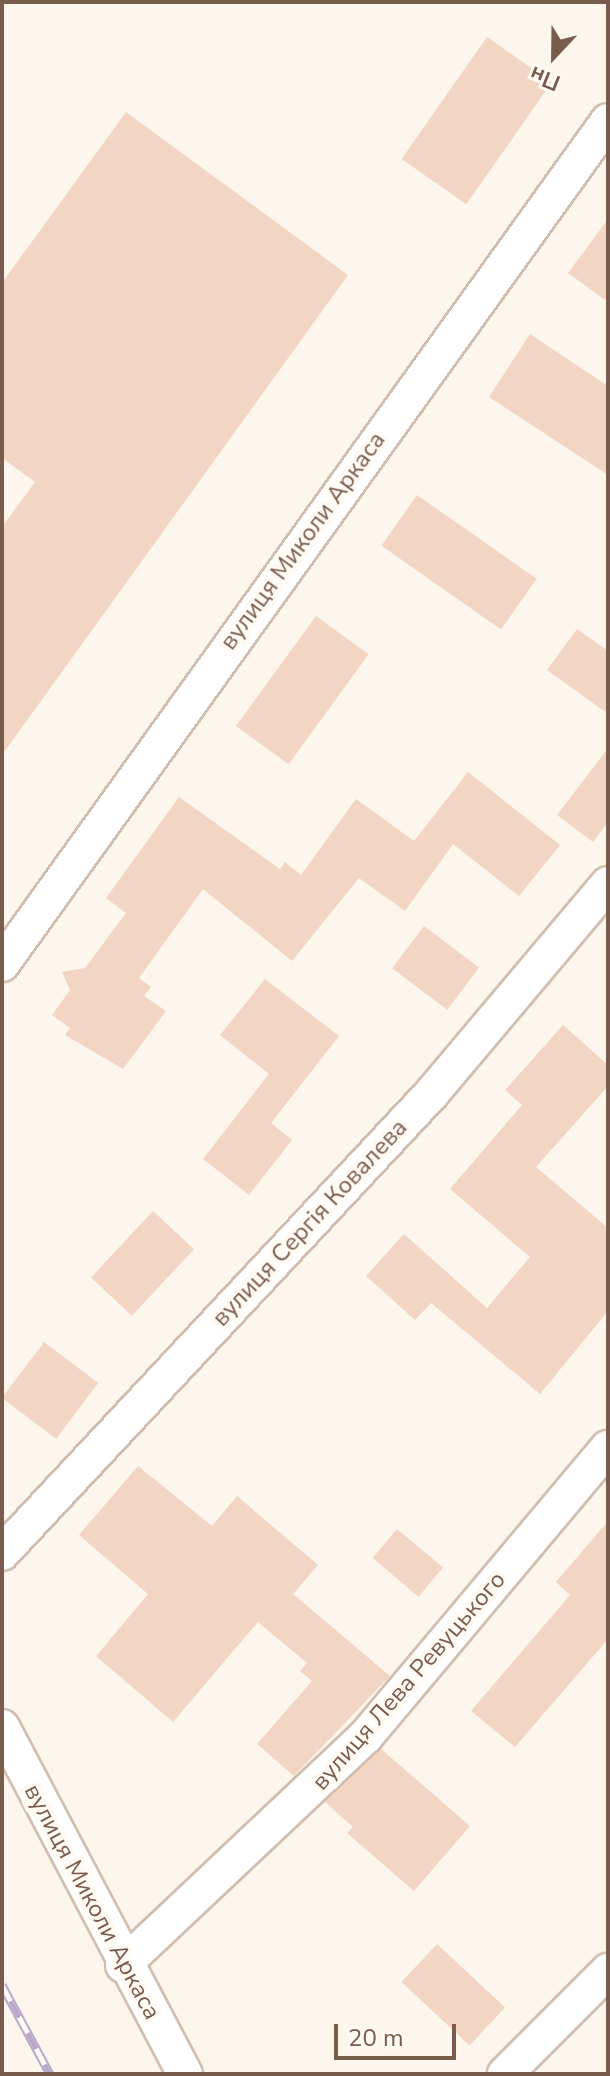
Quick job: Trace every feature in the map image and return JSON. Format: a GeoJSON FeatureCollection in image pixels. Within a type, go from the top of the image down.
{"type":"FeatureCollection","features":[{"type":"Feature","properties":{"kind":"street","name":"вулиця Миколи Аркаса"},"geometry":{"type":"LineString","coordinates":[[2,964],[608,121]]}},
{"type":"Feature","properties":{"kind":"street","name":"вулиця Сергія Ковалева"},"geometry":{"type":"LineString","coordinates":[[2,1553],[432,1093],[608,884]]}},
{"type":"Feature","properties":{"kind":"street","name":"вулиця Лева Ревуцького"},"geometry":{"type":"LineString","coordinates":[[123,1965],[366,1736],[608,1448]]}},
{"type":"Feature","properties":{"kind":"street","name":"вулиця Миколи Аркаса"},"geometry":{"type":"LineString","coordinates":[[2,1727],[123,1965],[185,2074]]}},
{"type":"Feature","properties":{"kind":"street"},"geometry":{"type":"LineString","coordinates":[[505,2074],[608,1971]]}},
{"type":"Feature","properties":{"kind":"building"},"geometry":{"type":"Polygon","coordinates":[[[487,37],[552,82],[466,204],[402,159],[487,37]]]}},
{"type":"Feature","properties":{"kind":"building"},"geometry":{"type":"Polygon","coordinates":[[[126,112],[348,275],[2,755],[2,527],[35,482],[2,458],[2,283],[126,112]]]}},
{"type":"Feature","properties":{"kind":"building"},"geometry":{"type":"Polygon","coordinates":[[[608,219],[608,302],[568,273],[608,219]]]}},
{"type":"Feature","properties":{"kind":"building"},"geometry":{"type":"Polygon","coordinates":[[[530,334],[608,386],[608,475],[489,397],[530,334]]]}},
{"type":"Feature","properties":{"kind":"building"},"geometry":{"type":"Polygon","coordinates":[[[417,495],[537,579],[501,630],[381,546],[417,495]]]}},
{"type":"Feature","properties":{"kind":"building"},"geometry":{"type":"Polygon","coordinates":[[[316,616],[369,654],[289,764],[236,726],[316,616]]]}},
{"type":"Feature","properties":{"kind":"building"},"geometry":{"type":"Polygon","coordinates":[[[577,629],[608,651],[608,714],[547,670],[577,629]]]}},
{"type":"Feature","properties":{"kind":"building"},"geometry":{"type":"Polygon","coordinates":[[[608,748],[608,822],[593,842],[557,815],[608,748]]]}},
{"type":"Feature","properties":{"kind":"building"},"geometry":{"type":"Polygon","coordinates":[[[468,772],[560,845],[519,896],[453,844],[405,911],[359,878],[292,961],[203,889],[139,978],[151,987],[144,996],[166,1011],[123,1069],[65,1035],[70,1028],[52,1015],[70,990],[62,972],[85,968],[126,913],[106,898],[179,797],[280,869],[285,862],[301,875],[356,799],[414,841],[468,772]]]}},
{"type":"Feature","properties":{"kind":"building"},"geometry":{"type":"Polygon","coordinates":[[[424,926],[479,968],[447,1010],[392,968],[424,926]]]}},
{"type":"Feature","properties":{"kind":"building"},"geometry":{"type":"Polygon","coordinates":[[[265,979],[339,1036],[271,1123],[292,1140],[249,1195],[203,1159],[269,1074],[220,1035],[265,979]]]}},
{"type":"Feature","properties":{"kind":"building"},"geometry":{"type":"Polygon","coordinates":[[[563,1025],[608,1065],[608,1086],[536,1167],[608,1228],[608,1311],[540,1394],[431,1303],[415,1320],[366,1276],[404,1234],[487,1308],[530,1257],[450,1189],[522,1105],[505,1090],[563,1025]]]}},
{"type":"Feature","properties":{"kind":"building"},"geometry":{"type":"Polygon","coordinates":[[[153,1211],[194,1249],[132,1316],[91,1278],[153,1211]]]}},
{"type":"Feature","properties":{"kind":"building"},"geometry":{"type":"Polygon","coordinates":[[[44,1342],[98,1383],[56,1439],[2,1398],[44,1342]]]}},
{"type":"Feature","properties":{"kind":"building"},"geometry":{"type":"Polygon","coordinates":[[[138,1466],[212,1526],[237,1496],[318,1565],[293,1594],[390,1676],[294,1776],[257,1744],[312,1681],[300,1671],[307,1663],[258,1622],[173,1722],[96,1656],[148,1594],[79,1535],[138,1466]]]}},
{"type":"Feature","properties":{"kind":"building"},"geometry":{"type":"Polygon","coordinates":[[[608,1521],[608,1639],[515,1747],[471,1711],[570,1595],[556,1582],[608,1521]]]}},
{"type":"Feature","properties":{"kind":"building"},"geometry":{"type":"Polygon","coordinates":[[[397,1529],[443,1568],[419,1597],[373,1558],[397,1529]]]}},
{"type":"Feature","properties":{"kind":"building"},"geometry":{"type":"Polygon","coordinates":[[[381,1749],[470,1826],[414,1891],[347,1833],[353,1827],[325,1802],[381,1749]]]}},
{"type":"Feature","properties":{"kind":"building"},"geometry":{"type":"Polygon","coordinates":[[[437,1944],[505,2007],[470,2045],[402,1982],[437,1944]]]}},
{"type":"Feature","properties":{"kind":"railway"},"geometry":{"type":"LineString","coordinates":[[2,1985],[50,2074]]}}]}
